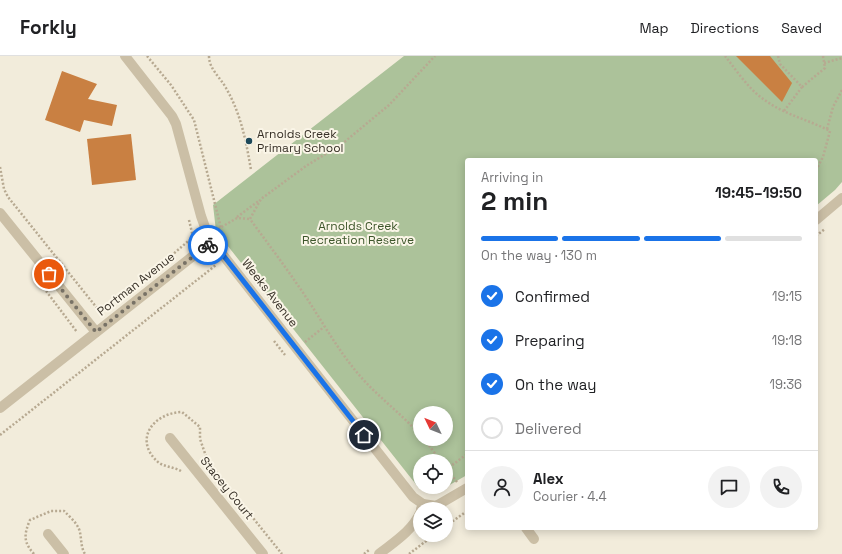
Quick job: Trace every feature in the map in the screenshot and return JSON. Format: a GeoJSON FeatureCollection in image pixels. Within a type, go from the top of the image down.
{"type":"FeatureCollection","features":[{"type":"Feature","properties":{"kind":"street","name":"Weeks Avenue"},"geometry":{"type":"LineString","coordinates":[[125,56],[172,116],[176,124],[206,230],[212,241],[417,502]]}},
{"type":"Feature","properties":{"kind":"street"},"geometry":{"type":"LineString","coordinates":[[818,218],[842,198]]}},
{"type":"Feature","properties":{"kind":"street"},"geometry":{"type":"LineString","coordinates":[[0,213],[96,332]]}},
{"type":"Feature","properties":{"kind":"street","name":"Portman Avenue"},"geometry":{"type":"LineString","coordinates":[[0,408],[212,241]]}},
{"type":"Feature","properties":{"kind":"street","name":"Stacey Court"},"geometry":{"type":"LineString","coordinates":[[170,438],[263,554]]}},
{"type":"Feature","properties":{"kind":"street"},"geometry":{"type":"LineString","coordinates":[[443,502],[465,489]]}},
{"type":"Feature","properties":{"kind":"street"},"geometry":{"type":"LineString","coordinates":[[378,554],[413,525]]}},
{"type":"Feature","properties":{"kind":"street"},"geometry":{"type":"LineString","coordinates":[[527,530],[534,539]]}},
{"type":"Feature","properties":{"kind":"street"},"geometry":{"type":"LineString","coordinates":[[48,534],[64,554]]}},
{"type":"Feature","properties":{"kind":"path"},"geometry":{"type":"LineString","coordinates":[[209,56],[209,62],[226,87],[240,115],[251,170]]}},
{"type":"Feature","properties":{"kind":"path"},"geometry":{"type":"LineString","coordinates":[[206,230],[216,231],[237,218],[306,166],[342,144],[389,105],[435,56]]}},
{"type":"Feature","properties":{"kind":"path"},"geometry":{"type":"LineString","coordinates":[[725,56],[742,78],[765,101],[830,131],[823,157],[818,166]]}},
{"type":"Feature","properties":{"kind":"path"},"geometry":{"type":"LineString","coordinates":[[778,56],[780,64],[802,87]]}},
{"type":"Feature","properties":{"kind":"path"},"geometry":{"type":"LineString","coordinates":[[784,111],[802,87],[825,68],[823,56]]}},
{"type":"Feature","properties":{"kind":"path"},"geometry":{"type":"LineString","coordinates":[[824,63],[842,58]]}},
{"type":"Feature","properties":{"kind":"path"},"geometry":{"type":"LineString","coordinates":[[827,129],[833,107],[842,90]]}},
{"type":"Feature","properties":{"kind":"path"},"geometry":{"type":"LineString","coordinates":[[0,167],[4,188],[8,197],[100,313]]}},
{"type":"Feature","properties":{"kind":"path"},"geometry":{"type":"LineString","coordinates":[[250,219],[261,199]]}},
{"type":"Feature","properties":{"kind":"path"},"geometry":{"type":"LineString","coordinates":[[237,218],[250,219],[298,284],[324,327],[355,370],[413,427]]}},
{"type":"Feature","properties":{"kind":"path"},"geometry":{"type":"LineString","coordinates":[[0,436],[216,265]]}},
{"type":"Feature","properties":{"kind":"path"},"geometry":{"type":"LineString","coordinates":[[29,269],[77,332]]}},
{"type":"Feature","properties":{"kind":"path"},"geometry":{"type":"LineString","coordinates":[[297,348],[324,327]]}},
{"type":"Feature","properties":{"kind":"path"},"geometry":{"type":"LineString","coordinates":[[429,446],[436,454]]}},
{"type":"Feature","properties":{"kind":"path"},"geometry":{"type":"LineString","coordinates":[[453,464],[465,455]]}},
{"type":"Feature","properties":{"kind":"path"},"geometry":{"type":"LineString","coordinates":[[453,521],[465,512]]}},
{"type":"Feature","properties":{"kind":"path"},"geometry":{"type":"LineString","coordinates":[[409,554],[425,542]]}},
{"type":"Feature","properties":{"kind":"green space","name":"Arnolds Creek Recreation Reserve"},"geometry":{"type":"Polygon","coordinates":[[[404,56],[842,56],[842,182],[818,204],[818,158],[465,158],[465,476],[453,483],[453,454],[413,454],[413,481],[216,231],[213,205],[404,56]]]}},
{"type":"Feature","properties":{"kind":"building"},"geometry":{"type":"Polygon","coordinates":[[[736,56],[770,56],[792,83],[782,102],[736,56]]]}},
{"type":"Feature","properties":{"kind":"building"},"geometry":{"type":"Polygon","coordinates":[[[62,71],[97,84],[88,99],[117,105],[112,126],[84,120],[80,132],[45,120],[62,71]]]}},
{"type":"Feature","properties":{"kind":"building"},"geometry":{"type":"Polygon","coordinates":[[[131,134],[136,180],[92,185],[87,139],[131,134]]]}},
{"type":"Feature","properties":{"kind":"way so far"},"geometry":{"type":"LineString","coordinates":[[49,274],[96,332],[208,245]]}},
{"type":"Feature","properties":{"kind":"place","name":"Arnolds Creek Primary School"},"geometry":{"type":"Point","coordinates":[249,141]}},
{"type":"Feature","properties":{"kind":"route"},"geometry":{"type":"LineString","coordinates":[[208,245],[212,241],[234,267],[364,435]]}}]}
